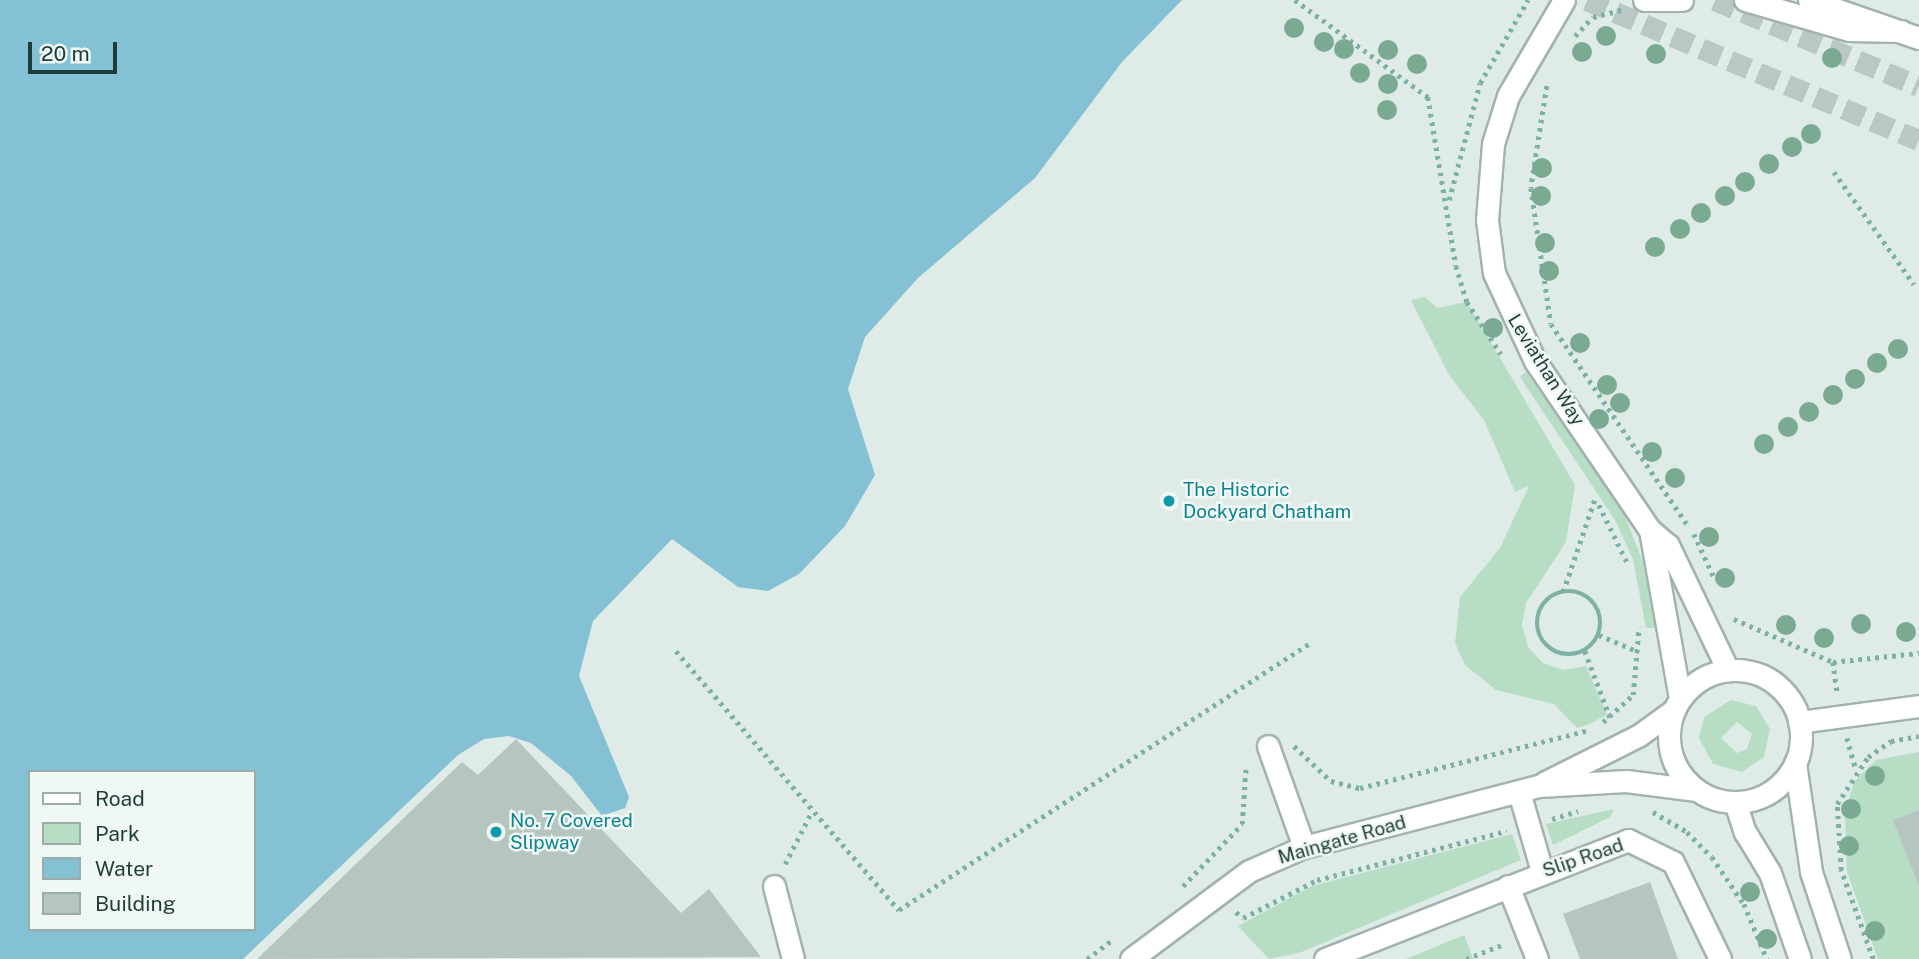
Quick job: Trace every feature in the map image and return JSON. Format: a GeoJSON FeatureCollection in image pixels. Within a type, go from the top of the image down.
{"type":"FeatureCollection","features":[{"type":"Feature","properties":{"kind":"street","name":"Leviathan Way"},"geometry":{"type":"LineString","coordinates":[[1564,0],[1508,96],[1493,144],[1487,220],[1494,273],[1535,361],[1650,530],[1668,545],[1728,670]]}},
{"type":"Feature","properties":{"kind":"street"},"geometry":{"type":"LineString","coordinates":[[1644,0],[1682,0]]}},
{"type":"Feature","properties":{"kind":"street"},"geometry":{"type":"LineString","coordinates":[[1745,0],[1849,30],[1903,32]]}},
{"type":"Feature","properties":{"kind":"street"},"geometry":{"type":"LineString","coordinates":[[1810,0],[1903,32]]}},
{"type":"Feature","properties":{"kind":"street"},"geometry":{"type":"LineString","coordinates":[[1854,0],[1903,32]]}},
{"type":"Feature","properties":{"kind":"street","name":"Leviathan Way"},"geometry":{"type":"LineString","coordinates":[[1650,530],[1677,704]]}},
{"type":"Feature","properties":{"kind":"street"},"geometry":{"type":"LineString","coordinates":[[1529,789],[1638,736],[1677,704],[1693,685],[1728,670],[1773,683],[1799,722],[1795,763],[1811,872],[1840,959]]}},
{"type":"Feature","properties":{"kind":"street"},"geometry":{"type":"LineString","coordinates":[[1677,704],[1673,760],[1696,790]]}},
{"type":"Feature","properties":{"kind":"street"},"geometry":{"type":"LineString","coordinates":[[1799,722],[1919,706]]}},
{"type":"Feature","properties":{"kind":"street"},"geometry":{"type":"LineString","coordinates":[[1270,750],[1304,847]]}},
{"type":"Feature","properties":{"kind":"street"},"geometry":{"type":"LineString","coordinates":[[1529,789],[1626,781],[1696,790],[1735,802],[1771,791],[1795,763]]}},
{"type":"Feature","properties":{"kind":"street"},"geometry":{"type":"LineString","coordinates":[[1529,789],[1528,825],[1542,872]]}},
{"type":"Feature","properties":{"kind":"street","name":"Maingate Road"},"geometry":{"type":"LineString","coordinates":[[1131,959],[1249,871],[1304,847],[1529,789]]}},
{"type":"Feature","properties":{"kind":"street"},"geometry":{"type":"LineString","coordinates":[[1735,802],[1745,832],[1770,873],[1800,959]]}},
{"type":"Feature","properties":{"kind":"street","name":"Slip Road"},"geometry":{"type":"LineString","coordinates":[[1325,959],[1628,840],[1673,862],[1720,959]]}},
{"type":"Feature","properties":{"kind":"street"},"geometry":{"type":"LineString","coordinates":[[774,886],[793,959]]}},
{"type":"Feature","properties":{"kind":"street"},"geometry":{"type":"LineString","coordinates":[[1508,887],[1537,959]]}},
{"type":"Feature","properties":{"kind":"path"},"geometry":{"type":"LineString","coordinates":[[1295,0],[1424,90],[1442,164],[1467,302],[1508,364]]}},
{"type":"Feature","properties":{"kind":"path"},"geometry":{"type":"LineString","coordinates":[[1567,48],[1593,17],[1620,14]]}},
{"type":"Feature","properties":{"kind":"path"},"geometry":{"type":"LineString","coordinates":[[1550,80],[1538,118],[1531,188],[1551,324],[1694,534],[1719,591]]}},
{"type":"Feature","properties":{"kind":"path"},"geometry":{"type":"LineString","coordinates":[[1442,164],[1455,164]]}},
{"type":"Feature","properties":{"kind":"path"},"geometry":{"type":"LineString","coordinates":[[1834,172],[1914,284]]}},
{"type":"Feature","properties":{"kind":"path"},"geometry":{"type":"LineString","coordinates":[[1587,487],[1595,498],[1631,577]]}},
{"type":"Feature","properties":{"kind":"path"},"geometry":{"type":"LineString","coordinates":[[1563,592],[1593,601],[1601,617],[1599,635],[1585,650],[1554,651],[1540,636],[1541,606],[1563,592],[1595,498]]}},
{"type":"Feature","properties":{"kind":"path"},"geometry":{"type":"LineString","coordinates":[[1728,612],[1751,631],[1833,662],[1919,653]]}},
{"type":"Feature","properties":{"kind":"path"},"geometry":{"type":"LineString","coordinates":[[1173,893],[1242,824],[1245,765],[1270,750],[1297,745],[1331,781],[1360,788],[1592,729],[1611,717],[1633,695],[1639,652],[1638,621]]}},
{"type":"Feature","properties":{"kind":"path"},"geometry":{"type":"LineString","coordinates":[[1599,635],[1639,652]]}},
{"type":"Feature","properties":{"kind":"path"},"geometry":{"type":"LineString","coordinates":[[676,651],[899,910],[1312,642]]}},
{"type":"Feature","properties":{"kind":"path"},"geometry":{"type":"LineString","coordinates":[[1585,650],[1611,717]]}},
{"type":"Feature","properties":{"kind":"path"},"geometry":{"type":"LineString","coordinates":[[1873,959],[1841,870],[1837,804],[1868,757],[1891,741],[1919,736]]}},
{"type":"Feature","properties":{"kind":"path"},"geometry":{"type":"LineString","coordinates":[[1235,911],[1243,918],[1317,880],[1582,810]]}},
{"type":"Feature","properties":{"kind":"path"},"geometry":{"type":"LineString","coordinates":[[774,886],[811,811]]}},
{"type":"Feature","properties":{"kind":"path"},"geometry":{"type":"LineString","coordinates":[[1306,874],[1497,823]]}},
{"type":"Feature","properties":{"kind":"path"},"geometry":{"type":"LineString","coordinates":[[1224,919],[1246,904]]}},
{"type":"Feature","properties":{"kind":"path"},"geometry":{"type":"LineString","coordinates":[[1087,959],[1120,934]]}},
{"type":"Feature","properties":{"kind":"path"},"geometry":{"type":"LineString","coordinates":[[1466,959],[1527,934]]}},
{"type":"Feature","properties":{"kind":"green space"},"geometry":{"type":"Polygon","coordinates":[[[1425,297],[1437,308],[1467,302],[1575,485],[1566,542],[1526,603],[1522,625],[1528,647],[1543,663],[1563,670],[1586,666],[1607,715],[1587,725],[1577,728],[1554,704],[1496,690],[1465,665],[1455,643],[1460,597],[1500,548],[1529,486],[1515,492],[1484,420],[1449,375],[1411,300],[1425,297]]]}},
{"type":"Feature","properties":{"kind":"green space"},"geometry":{"type":"Polygon","coordinates":[[[1526,372],[1622,509],[1646,569],[1655,628],[1646,628],[1633,559],[1615,520],[1520,377],[1526,372]]]}},
{"type":"Feature","properties":{"kind":"green space"},"geometry":{"type":"Polygon","coordinates":[[[1731,700],[1756,706],[1770,729],[1764,757],[1742,772],[1713,764],[1699,738],[1704,717],[1731,700]],[[1737,722],[1721,738],[1737,753],[1747,749],[1752,734],[1737,722]]]}},
{"type":"Feature","properties":{"kind":"green space"},"geometry":{"type":"Polygon","coordinates":[[[1919,752],[1919,810],[1894,820],[1919,888],[1919,959],[1878,959],[1847,872],[1845,812],[1854,782],[1876,760],[1919,752]]]}},
{"type":"Feature","properties":{"kind":"green space"},"geometry":{"type":"Polygon","coordinates":[[[1614,809],[1610,817],[1553,845],[1546,824],[1614,809]]]}},
{"type":"Feature","properties":{"kind":"green space"},"geometry":{"type":"Polygon","coordinates":[[[1512,834],[1521,860],[1299,953],[1269,959],[1238,926],[1312,886],[1512,834]]]}},
{"type":"Feature","properties":{"kind":"green space"},"geometry":{"type":"Polygon","coordinates":[[[1464,935],[1473,959],[1406,959],[1464,935]]]}},
{"type":"Feature","properties":{"kind":"water"},"geometry":{"type":"Polygon","coordinates":[[[0,0],[1182,0],[1122,62],[1035,178],[918,278],[865,337],[848,389],[875,475],[845,526],[799,574],[768,591],[738,587],[672,539],[593,621],[579,676],[629,797],[625,808],[602,816],[571,776],[531,743],[509,736],[484,739],[458,755],[243,959],[0,959],[0,0]]]}},
{"type":"Feature","properties":{"kind":"building","name":"No. 7 Covered Slipway"},"geometry":{"type":"Polygon","coordinates":[[[516,739],[681,913],[709,889],[761,957],[257,959],[462,762],[478,775],[516,739]]]}},
{"type":"Feature","properties":{"kind":"building"},"geometry":{"type":"Polygon","coordinates":[[[1919,810],[1919,887],[1893,820],[1919,810]]]}},
{"type":"Feature","properties":{"kind":"building"},"geometry":{"type":"Polygon","coordinates":[[[1650,882],[1678,959],[1580,959],[1563,914],[1650,882]]]}},
{"type":"Feature","properties":{"kind":"tunnel"},"geometry":{"type":"LineString","coordinates":[[1587,0],[1919,140]]}},
{"type":"Feature","properties":{"kind":"tunnel"},"geometry":{"type":"LineString","coordinates":[[1715,0],[1919,86]]}},
{"type":"Feature","properties":{"kind":"place","name":"The Historic Dockyard Chatham"},"geometry":{"type":"Point","coordinates":[1169,501]}},
{"type":"Feature","properties":{"kind":"place","name":"No. 7 Covered Slipway"},"geometry":{"type":"Point","coordinates":[496,832]}}]}
